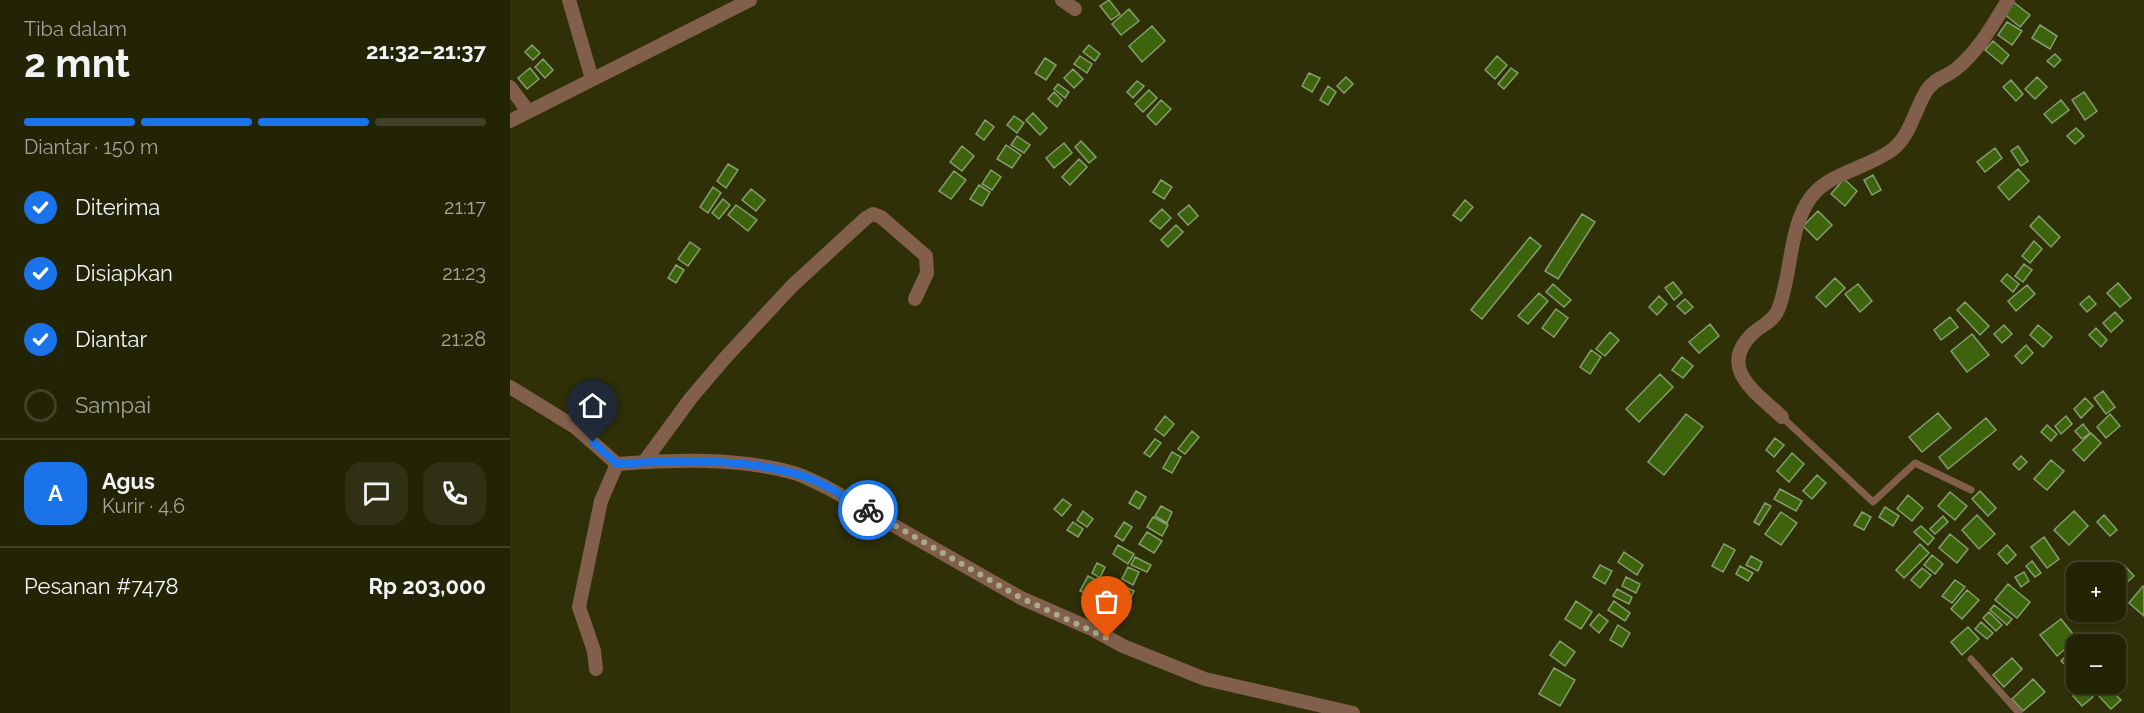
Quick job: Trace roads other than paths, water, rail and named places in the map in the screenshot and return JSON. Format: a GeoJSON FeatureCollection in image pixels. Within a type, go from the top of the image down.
{"type":"FeatureCollection","features":[{"type":"Feature","properties":{"kind":"street"},"geometry":{"type":"LineString","coordinates":[[569,0],[592,79]]}},
{"type":"Feature","properties":{"kind":"street"},"geometry":{"type":"LineString","coordinates":[[510,121],[750,0]]}},
{"type":"Feature","properties":{"kind":"street"},"geometry":{"type":"LineString","coordinates":[[1062,0],[1075,9]]}},
{"type":"Feature","properties":{"kind":"street"},"geometry":{"type":"LineString","coordinates":[[1782,417],[1744,380],[1737,365],[1738,356],[1751,335],[1773,319],[1778,311],[1788,262],[1806,206],[1820,188],[1897,146],[1928,87],[1956,69],[1974,50],[2008,0]]}},
{"type":"Feature","properties":{"kind":"street"},"geometry":{"type":"LineString","coordinates":[[510,87],[528,111]]}},
{"type":"Feature","properties":{"kind":"street"},"geometry":{"type":"LineString","coordinates":[[644,462],[691,398],[725,358],[792,286],[873,214],[881,218],[926,256],[927,273],[915,299]]}},
{"type":"Feature","properties":{"kind":"street"},"geometry":{"type":"LineString","coordinates":[[510,387],[575,427],[617,464],[644,462],[745,465],[794,473],[870,512],[1021,598],[1092,629],[1123,646],[1205,679],[1353,713]]}},
{"type":"Feature","properties":{"kind":"street"},"geometry":{"type":"LineString","coordinates":[[596,669],[594,651],[579,607],[602,501],[617,464]]}},
{"type":"Feature","properties":{"kind":"lane"},"geometry":{"type":"LineString","coordinates":[[1782,417],[1874,502],[1915,463],[1971,490]]}},
{"type":"Feature","properties":{"kind":"lane"},"geometry":{"type":"LineString","coordinates":[[1971,659],[2019,713]]}}]}
